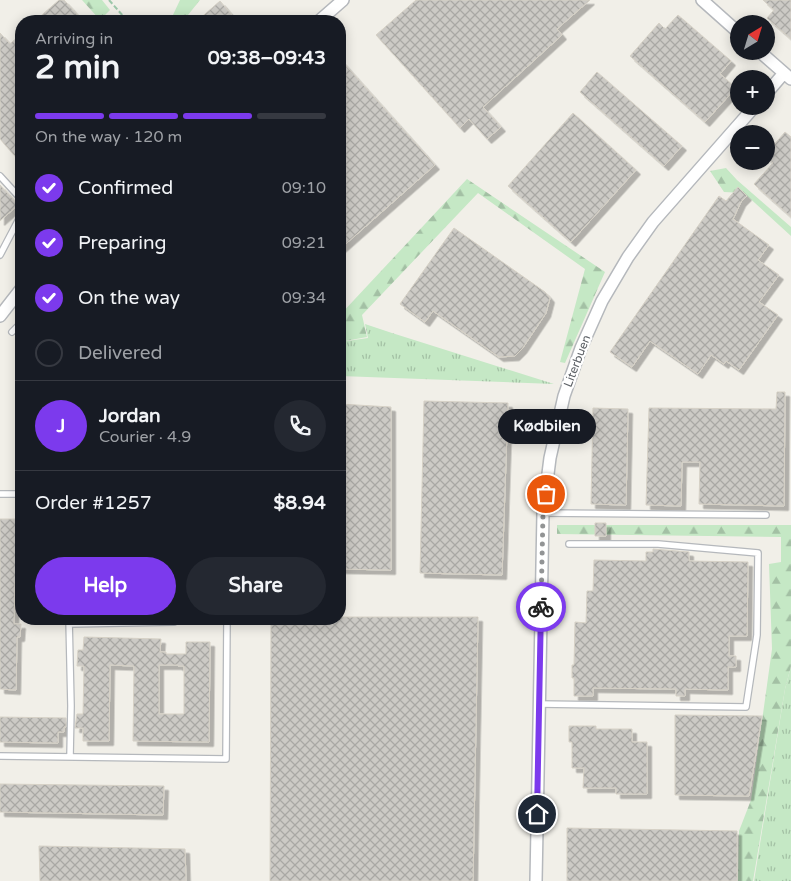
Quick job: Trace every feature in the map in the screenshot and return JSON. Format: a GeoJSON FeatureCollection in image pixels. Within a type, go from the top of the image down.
{"type":"FeatureCollection","features":[{"type":"Feature","properties":{"kind":"street"},"geometry":{"type":"LineString","coordinates":[[326,15],[343,0]]}},
{"type":"Feature","properties":{"kind":"street"},"geometry":{"type":"LineString","coordinates":[[702,0],[730,25]]}},
{"type":"Feature","properties":{"kind":"street"},"geometry":{"type":"LineString","coordinates":[[769,60],[788,76],[775,87]]}},
{"type":"Feature","properties":{"kind":"street","name":"Literbuen"},"geometry":{"type":"LineString","coordinates":[[536,881],[543,513],[550,458],[564,396],[581,348],[602,301],[628,257],[653,222],[747,115]]}},
{"type":"Feature","properties":{"kind":"street"},"geometry":{"type":"LineString","coordinates":[[2,309],[15,295]]}},
{"type":"Feature","properties":{"kind":"lane"},"geometry":{"type":"LineString","coordinates":[[0,176],[15,192]]}},
{"type":"Feature","properties":{"kind":"lane"},"geometry":{"type":"LineString","coordinates":[[0,255],[15,227]]}},
{"type":"Feature","properties":{"kind":"lane"},"geometry":{"type":"LineString","coordinates":[[12,332],[15,329]]}},
{"type":"Feature","properties":{"kind":"lane"},"geometry":{"type":"LineString","coordinates":[[0,494],[15,494]]}},
{"type":"Feature","properties":{"kind":"lane"},"geometry":{"type":"LineString","coordinates":[[543,513],[766,515]]}},
{"type":"Feature","properties":{"kind":"lane"},"geometry":{"type":"LineString","coordinates":[[540,704],[746,707],[758,635],[758,553],[658,544],[569,544]]}},
{"type":"Feature","properties":{"kind":"lane"},"geometry":{"type":"LineString","coordinates":[[69,625],[70,757]]}},
{"type":"Feature","properties":{"kind":"lane"},"geometry":{"type":"LineString","coordinates":[[0,756],[226,759],[227,625]]}},
{"type":"Feature","properties":{"kind":"path"},"geometry":{"type":"LineString","coordinates":[[109,0],[122,15]]}},
{"type":"Feature","properties":{"kind":"green space"},"geometry":{"type":"Polygon","coordinates":[[[82,0],[102,0],[110,10],[105,15],[96,15],[82,0]]]}},
{"type":"Feature","properties":{"kind":"green space"},"geometry":{"type":"Polygon","coordinates":[[[180,0],[200,0],[188,15],[173,15],[180,0]]]}},
{"type":"Feature","properties":{"kind":"green space"},"geometry":{"type":"Polygon","coordinates":[[[726,168],[791,227],[791,236],[744,193],[724,192],[710,171],[726,168]]]}},
{"type":"Feature","properties":{"kind":"green space"},"geometry":{"type":"Polygon","coordinates":[[[467,179],[605,272],[565,363],[560,362],[585,269],[478,193],[362,315],[367,337],[346,341],[346,309],[467,179]]]}},
{"type":"Feature","properties":{"kind":"green space"},"geometry":{"type":"Polygon","coordinates":[[[365,324],[554,384],[346,376],[346,341],[368,338],[365,324]]]}},
{"type":"Feature","properties":{"kind":"green space"},"geometry":{"type":"Polygon","coordinates":[[[557,525],[791,525],[791,666],[785,689],[753,881],[738,881],[739,831],[751,800],[772,649],[769,564],[781,562],[781,537],[557,534],[557,525]]]}},
{"type":"Feature","properties":{"kind":"green space"},"geometry":{"type":"Polygon","coordinates":[[[791,666],[791,881],[754,881],[785,689],[791,666]]]}},
{"type":"Feature","properties":{"kind":"building"},"geometry":{"type":"Polygon","coordinates":[[[59,0],[64,0],[78,15],[42,15],[59,0]]]}},
{"type":"Feature","properties":{"kind":"building"},"geometry":{"type":"Polygon","coordinates":[[[416,0],[590,0],[557,29],[562,35],[483,107],[501,127],[487,139],[469,119],[460,128],[376,35],[416,0]]]}},
{"type":"Feature","properties":{"kind":"building"},"geometry":{"type":"Polygon","coordinates":[[[763,0],[791,0],[791,39],[775,25],[775,15],[770,15],[774,10],[763,0]]]}},
{"type":"Feature","properties":{"kind":"building"},"geometry":{"type":"Polygon","coordinates":[[[220,1],[232,15],[204,15],[220,1]]]}},
{"type":"Feature","properties":{"kind":"building"},"geometry":{"type":"Polygon","coordinates":[[[678,15],[731,61],[720,74],[730,83],[730,95],[705,122],[630,56],[659,23],[665,29],[678,15]]]}},
{"type":"Feature","properties":{"kind":"building"},"geometry":{"type":"Polygon","coordinates":[[[0,33],[10,44],[15,39],[15,156],[0,139],[0,33]]]}},
{"type":"Feature","properties":{"kind":"building"},"geometry":{"type":"Polygon","coordinates":[[[346,66],[435,165],[346,244],[346,66]]]}},
{"type":"Feature","properties":{"kind":"building"},"geometry":{"type":"Polygon","coordinates":[[[597,72],[682,146],[664,166],[580,92],[597,72]]]}},
{"type":"Feature","properties":{"kind":"building"},"geometry":{"type":"Polygon","coordinates":[[[573,113],[636,170],[571,242],[508,186],[573,113]]]}},
{"type":"Feature","properties":{"kind":"building"},"geometry":{"type":"Polygon","coordinates":[[[785,132],[791,137],[791,217],[754,184],[767,170],[775,170],[775,144],[785,132]]]}},
{"type":"Feature","properties":{"kind":"building"},"geometry":{"type":"Polygon","coordinates":[[[0,185],[15,202],[15,208],[0,221],[0,185]]]}},
{"type":"Feature","properties":{"kind":"building"},"geometry":{"type":"Polygon","coordinates":[[[738,187],[747,196],[741,202],[733,219],[769,245],[758,260],[779,275],[759,302],[778,315],[739,370],[726,361],[724,364],[711,355],[698,374],[650,341],[632,367],[610,352],[719,196],[726,201],[738,187]]]}},
{"type":"Feature","properties":{"kind":"building"},"geometry":{"type":"Polygon","coordinates":[[[454,228],[545,292],[550,298],[546,313],[522,349],[515,356],[499,357],[433,311],[425,322],[400,304],[454,228]]]}},
{"type":"Feature","properties":{"kind":"building"},"geometry":{"type":"Polygon","coordinates":[[[777,392],[785,392],[784,506],[699,504],[700,462],[682,462],[681,506],[646,505],[649,408],[776,409],[777,392]]]}},
{"type":"Feature","properties":{"kind":"building"},"geometry":{"type":"Polygon","coordinates":[[[424,401],[508,403],[502,575],[420,573],[424,401]]]}},
{"type":"Feature","properties":{"kind":"building"},"geometry":{"type":"Polygon","coordinates":[[[346,404],[391,407],[391,570],[346,569],[346,404]]]}},
{"type":"Feature","properties":{"kind":"building"},"geometry":{"type":"Polygon","coordinates":[[[593,408],[628,409],[626,505],[591,504],[593,408]]]}},
{"type":"Feature","properties":{"kind":"building"},"geometry":{"type":"Polygon","coordinates":[[[0,519],[15,519],[14,624],[21,625],[20,637],[17,637],[16,690],[0,689],[0,519]]]}},
{"type":"Feature","properties":{"kind":"building"},"geometry":{"type":"Polygon","coordinates":[[[595,523],[606,523],[606,536],[595,536],[595,523]]]}},
{"type":"Feature","properties":{"kind":"building"},"geometry":{"type":"Polygon","coordinates":[[[653,549],[689,552],[689,561],[748,562],[747,636],[729,636],[729,656],[736,656],[736,667],[728,667],[728,690],[685,689],[685,696],[676,696],[676,689],[593,688],[593,696],[574,696],[572,665],[574,665],[575,622],[586,623],[587,591],[593,591],[594,560],[646,561],[646,552],[653,552],[653,549]]]}},
{"type":"Feature","properties":{"kind":"building"},"geometry":{"type":"Polygon","coordinates":[[[346,617],[478,617],[473,881],[270,881],[271,625],[346,625],[346,617]]]}},
{"type":"Feature","properties":{"kind":"building"},"geometry":{"type":"Polygon","coordinates":[[[84,637],[161,639],[160,652],[166,652],[166,654],[186,654],[186,642],[210,642],[209,742],[133,741],[134,666],[110,665],[109,741],[83,741],[83,728],[75,728],[77,714],[83,714],[84,666],[77,666],[78,650],[83,650],[84,637]],[[159,665],[159,714],[184,714],[184,666],[159,665]]]}},
{"type":"Feature","properties":{"kind":"building"},"geometry":{"type":"Polygon","coordinates":[[[675,715],[762,716],[749,796],[675,795],[675,715]]]}},
{"type":"Feature","properties":{"kind":"building"},"geometry":{"type":"Polygon","coordinates":[[[0,717],[66,718],[66,727],[64,727],[64,732],[58,732],[58,743],[0,742],[0,717]]]}},
{"type":"Feature","properties":{"kind":"building"},"geometry":{"type":"Polygon","coordinates":[[[569,726],[596,726],[596,729],[632,729],[632,742],[647,742],[647,794],[616,794],[616,788],[583,788],[584,768],[572,768],[572,742],[569,742],[569,726]]]}},
{"type":"Feature","properties":{"kind":"building"},"geometry":{"type":"Polygon","coordinates":[[[0,784],[164,786],[163,815],[0,812],[0,784]]]}},
{"type":"Feature","properties":{"kind":"building"},"geometry":{"type":"Polygon","coordinates":[[[567,828],[737,831],[737,881],[567,881],[567,828]]]}},
{"type":"Feature","properties":{"kind":"building"},"geometry":{"type":"Polygon","coordinates":[[[39,846],[185,849],[186,881],[40,881],[39,846]]]}},
{"type":"Feature","properties":{"kind":"way so far"},"geometry":{"type":"LineString","coordinates":[[541,607],[543,513],[546,494]]}},
{"type":"Feature","properties":{"kind":"place","name":"Kødbilen"},"geometry":{"type":"Point","coordinates":[546,494]}},
{"type":"Feature","properties":{"kind":"route"},"geometry":{"type":"LineString","coordinates":[[537,814],[541,607]]}}]}
